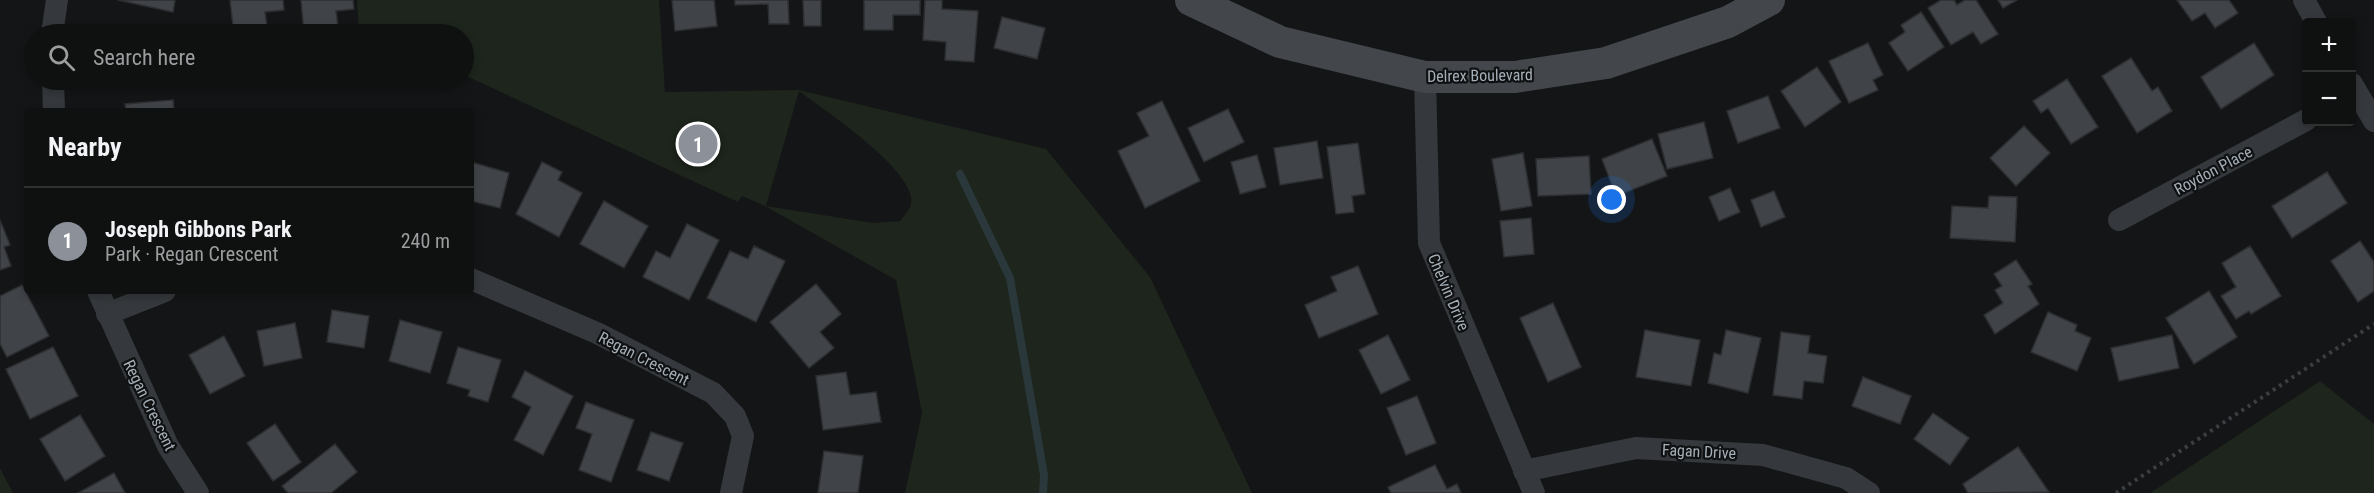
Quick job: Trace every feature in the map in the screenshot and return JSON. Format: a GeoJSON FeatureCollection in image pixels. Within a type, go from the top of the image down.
{"type":"FeatureCollection","features":[{"type":"Feature","properties":{"kind":"street"},"geometry":{"type":"LineString","coordinates":[[53,24],[57,0]]}},
{"type":"Feature","properties":{"kind":"street","name":"Delrex Boulevard"},"geometry":{"type":"LineString","coordinates":[[1191,0],[1280,42],[1425,77],[1515,77],[1606,63],[1728,22],[1769,0]]}},
{"type":"Feature","properties":{"kind":"street"},"geometry":{"type":"LineString","coordinates":[[2304,0],[2314,18]]}},
{"type":"Feature","properties":{"kind":"street","name":"Chelvin Drive"},"geometry":{"type":"LineString","coordinates":[[1425,77],[1429,243],[1534,493]]}},
{"type":"Feature","properties":{"kind":"street"},"geometry":{"type":"LineString","coordinates":[[53,90],[54,108]]}},
{"type":"Feature","properties":{"kind":"street"},"geometry":{"type":"LineString","coordinates":[[2356,95],[2374,121]]}},
{"type":"Feature","properties":{"kind":"street","name":"Roydon Place"},"geometry":{"type":"LineString","coordinates":[[2120,220],[2302,123]]}},
{"type":"Feature","properties":{"kind":"street","name":"Regan Crescent"},"geometry":{"type":"LineString","coordinates":[[474,280],[597,333],[713,393],[735,416],[743,436],[731,493]]}},
{"type":"Feature","properties":{"kind":"street","name":"Regan Crescent"},"geometry":{"type":"LineString","coordinates":[[99,294],[168,446],[198,493]]}},
{"type":"Feature","properties":{"kind":"street"},"geometry":{"type":"LineString","coordinates":[[107,314],[157,294]]}},
{"type":"Feature","properties":{"kind":"street","name":"Fagan Drive"},"geometry":{"type":"LineString","coordinates":[[1524,471],[1636,448],[1763,455],[1846,478],[1869,493]]}},
{"type":"Feature","properties":{"kind":"path"},"geometry":{"type":"LineString","coordinates":[[2116,493],[2374,324]]}},
{"type":"Feature","properties":{"kind":"shaded area"},"geometry":{"type":"Polygon","coordinates":[[[357,0],[659,0],[665,92],[799,90],[1046,149],[1150,277],[1252,493],[905,493],[922,413],[896,280],[765,206],[742,196],[738,202],[474,80],[474,24],[358,24],[357,0]],[[799,91],[766,206],[873,223],[900,221],[911,204],[906,184],[880,154],[799,91]]]}},
{"type":"Feature","properties":{"kind":"shaded area"},"geometry":{"type":"Polygon","coordinates":[[[2320,381],[2374,424],[2374,493],[2150,493],[2320,381]]]}},
{"type":"Feature","properties":{"kind":"shaded area"},"geometry":{"type":"Polygon","coordinates":[[[0,468],[13,493],[0,493],[0,468]]]}},
{"type":"Feature","properties":{"kind":"building"},"geometry":{"type":"Polygon","coordinates":[[[118,0],[175,0],[173,12],[118,0]]]}},
{"type":"Feature","properties":{"kind":"building"},"geometry":{"type":"Polygon","coordinates":[[[230,0],[283,0],[284,10],[265,12],[267,24],[233,24],[230,0]]]}},
{"type":"Feature","properties":{"kind":"building"},"geometry":{"type":"Polygon","coordinates":[[[301,0],[353,0],[354,9],[336,11],[338,24],[303,24],[301,0]]]}},
{"type":"Feature","properties":{"kind":"building"},"geometry":{"type":"Polygon","coordinates":[[[672,0],[714,0],[717,26],[675,31],[672,0]]]}},
{"type":"Feature","properties":{"kind":"building"},"geometry":{"type":"Polygon","coordinates":[[[735,0],[788,0],[789,24],[769,24],[768,4],[735,5],[735,0]]]}},
{"type":"Feature","properties":{"kind":"building"},"geometry":{"type":"Polygon","coordinates":[[[803,0],[821,0],[821,26],[804,26],[803,0]]]}},
{"type":"Feature","properties":{"kind":"building"},"geometry":{"type":"Polygon","coordinates":[[[864,0],[920,0],[920,15],[893,15],[893,30],[864,30],[864,0]]]}},
{"type":"Feature","properties":{"kind":"building"},"geometry":{"type":"Polygon","coordinates":[[[925,0],[942,0],[942,9],[978,11],[974,62],[945,60],[946,42],[923,40],[925,0]]]}},
{"type":"Feature","properties":{"kind":"building"},"geometry":{"type":"Polygon","coordinates":[[[1941,0],[1954,0],[1957,5],[1965,0],[1976,0],[1998,34],[1981,44],[1973,32],[1951,45],[1928,8],[1941,0]]]}},
{"type":"Feature","properties":{"kind":"building"},"geometry":{"type":"Polygon","coordinates":[[[1998,0],[2017,0],[2003,8],[1998,0]]]}},
{"type":"Feature","properties":{"kind":"building"},"geometry":{"type":"Polygon","coordinates":[[[2177,0],[2229,0],[2238,13],[2215,28],[2205,13],[2192,21],[2177,0]]]}},
{"type":"Feature","properties":{"kind":"building"},"geometry":{"type":"Polygon","coordinates":[[[1921,12],[1944,47],[1908,71],[1889,43],[1905,32],[1901,25],[1921,12]]]}},
{"type":"Feature","properties":{"kind":"building"},"geometry":{"type":"Polygon","coordinates":[[[1002,17],[1045,28],[1037,59],[994,48],[1002,17]]]}},
{"type":"Feature","properties":{"kind":"building"},"geometry":{"type":"Polygon","coordinates":[[[1868,43],[1883,75],[1873,80],[1878,90],[1849,103],[1829,61],[1868,43]]]}},
{"type":"Feature","properties":{"kind":"building"},"geometry":{"type":"Polygon","coordinates":[[[2254,43],[2274,75],[2221,109],[2201,77],[2254,43]]]}},
{"type":"Feature","properties":{"kind":"building"},"geometry":{"type":"Polygon","coordinates":[[[2131,58],[2152,91],[2158,87],[2172,111],[2137,133],[2102,76],[2131,58]]]}},
{"type":"Feature","properties":{"kind":"building"},"geometry":{"type":"Polygon","coordinates":[[[1817,67],[1841,102],[1805,127],[1781,91],[1817,67]]]}},
{"type":"Feature","properties":{"kind":"building"},"geometry":{"type":"Polygon","coordinates":[[[2067,79],[2098,127],[2071,144],[2048,108],[2041,113],[2033,101],[2067,79]]]}},
{"type":"Feature","properties":{"kind":"building"},"geometry":{"type":"Polygon","coordinates":[[[1768,96],[1780,128],[1738,143],[1727,111],[1768,96]]]}},
{"type":"Feature","properties":{"kind":"building"},"geometry":{"type":"Polygon","coordinates":[[[173,100],[174,108],[126,108],[125,104],[173,100]]]}},
{"type":"Feature","properties":{"kind":"building"},"geometry":{"type":"Polygon","coordinates":[[[1162,101],[1200,181],[1145,208],[1118,151],[1149,136],[1137,113],[1162,101]]]}},
{"type":"Feature","properties":{"kind":"building"},"geometry":{"type":"Polygon","coordinates":[[[1228,109],[1244,142],[1204,162],[1188,128],[1228,109]]]}},
{"type":"Feature","properties":{"kind":"building"},"geometry":{"type":"Polygon","coordinates":[[[1704,122],[1713,158],[1667,169],[1658,134],[1704,122]]]}},
{"type":"Feature","properties":{"kind":"building"},"geometry":{"type":"Polygon","coordinates":[[[2024,126],[2050,153],[2016,186],[1990,158],[2024,126]]]}},
{"type":"Feature","properties":{"kind":"building"},"geometry":{"type":"Polygon","coordinates":[[[1652,139],[1667,176],[1616,196],[1602,159],[1652,139]]]}},
{"type":"Feature","properties":{"kind":"building"},"geometry":{"type":"Polygon","coordinates":[[[1317,141],[1323,178],[1280,185],[1274,148],[1317,141]]]}},
{"type":"Feature","properties":{"kind":"building"},"geometry":{"type":"Polygon","coordinates":[[[1358,143],[1365,194],[1352,196],[1354,212],[1336,214],[1327,147],[1358,143]]]}},
{"type":"Feature","properties":{"kind":"building"},"geometry":{"type":"Polygon","coordinates":[[[1523,153],[1532,206],[1501,211],[1492,159],[1523,153]]]}},
{"type":"Feature","properties":{"kind":"building"},"geometry":{"type":"Polygon","coordinates":[[[1257,155],[1266,187],[1240,194],[1231,162],[1257,155]]]}},
{"type":"Feature","properties":{"kind":"building"},"geometry":{"type":"Polygon","coordinates":[[[1589,156],[1591,194],[1538,196],[1536,159],[1589,156]]]}},
{"type":"Feature","properties":{"kind":"building"},"geometry":{"type":"Polygon","coordinates":[[[542,162],[562,172],[558,180],[582,193],[559,237],[516,214],[542,162]]]}},
{"type":"Feature","properties":{"kind":"building"},"geometry":{"type":"Polygon","coordinates":[[[474,163],[509,173],[500,208],[474,202],[474,163]]]}},
{"type":"Feature","properties":{"kind":"building"},"geometry":{"type":"Polygon","coordinates":[[[2327,172],[2347,203],[2292,238],[2272,206],[2327,172]]]}},
{"type":"Feature","properties":{"kind":"building"},"geometry":{"type":"Polygon","coordinates":[[[1730,188],[1740,212],[1719,221],[1709,197],[1730,188]]]}},
{"type":"Feature","properties":{"kind":"building"},"geometry":{"type":"Polygon","coordinates":[[[1774,191],[1785,217],[1761,227],[1751,200],[1774,191]]]}},
{"type":"Feature","properties":{"kind":"building"},"geometry":{"type":"Polygon","coordinates":[[[1989,196],[2017,197],[2015,242],[1950,238],[1952,206],[1988,208],[1989,196]]]}},
{"type":"Feature","properties":{"kind":"building"},"geometry":{"type":"Polygon","coordinates":[[[604,201],[648,226],[624,268],[580,244],[604,201]]]}},
{"type":"Feature","properties":{"kind":"building"},"geometry":{"type":"Polygon","coordinates":[[[1531,218],[1534,254],[1504,257],[1500,221],[1531,218]]]}},
{"type":"Feature","properties":{"kind":"building"},"geometry":{"type":"Polygon","coordinates":[[[0,220],[10,245],[4,247],[11,266],[0,270],[0,220]]]}},
{"type":"Feature","properties":{"kind":"building"},"geometry":{"type":"Polygon","coordinates":[[[687,224],[719,240],[689,300],[643,277],[656,251],[670,258],[687,224]]]}},
{"type":"Feature","properties":{"kind":"building"},"geometry":{"type":"Polygon","coordinates":[[[2360,241],[2374,262],[2374,291],[2358,302],[2331,261],[2360,241]]]}},
{"type":"Feature","properties":{"kind":"building"},"geometry":{"type":"Polygon","coordinates":[[[754,246],[785,261],[756,322],[707,298],[730,251],[748,259],[754,246]]]}},
{"type":"Feature","properties":{"kind":"building"},"geometry":{"type":"Polygon","coordinates":[[[2250,246],[2281,296],[2251,314],[2249,311],[2236,319],[2221,296],[2236,287],[2222,263],[2250,246]]]}},
{"type":"Feature","properties":{"kind":"building"},"geometry":{"type":"Polygon","coordinates":[[[2016,260],[2032,284],[2028,286],[2039,304],[1995,334],[1984,315],[2003,303],[1995,290],[2002,286],[1994,274],[2016,260]]]}},
{"type":"Feature","properties":{"kind":"building"},"geometry":{"type":"Polygon","coordinates":[[[1358,266],[1378,314],[1319,338],[1305,305],[1337,291],[1331,277],[1358,266]]]}},
{"type":"Feature","properties":{"kind":"building"},"geometry":{"type":"Polygon","coordinates":[[[816,284],[841,314],[820,332],[834,348],[809,368],[770,322],[816,284]]]}},
{"type":"Feature","properties":{"kind":"building"},"geometry":{"type":"Polygon","coordinates":[[[22,285],[24,294],[27,294],[49,336],[7,357],[0,344],[0,296],[22,285]]]}},
{"type":"Feature","properties":{"kind":"building"},"geometry":{"type":"Polygon","coordinates":[[[2209,291],[2237,337],[2194,364],[2166,318],[2209,291]]]}},
{"type":"Feature","properties":{"kind":"building"},"geometry":{"type":"Polygon","coordinates":[[[1553,303],[1581,367],[1548,382],[1520,318],[1553,303]]]}},
{"type":"Feature","properties":{"kind":"building"},"geometry":{"type":"Polygon","coordinates":[[[332,310],[369,316],[364,348],[327,342],[332,310]]]}},
{"type":"Feature","properties":{"kind":"building"},"geometry":{"type":"Polygon","coordinates":[[[2048,312],[2077,325],[2075,331],[2091,338],[2077,371],[2031,352],[2048,312]]]}},
{"type":"Feature","properties":{"kind":"building"},"geometry":{"type":"Polygon","coordinates":[[[400,320],[442,332],[430,373],[389,361],[400,320]]]}},
{"type":"Feature","properties":{"kind":"building"},"geometry":{"type":"Polygon","coordinates":[[[295,323],[302,358],[264,366],[257,331],[295,323]]]}},
{"type":"Feature","properties":{"kind":"building"},"geometry":{"type":"Polygon","coordinates":[[[1645,330],[1700,340],[1691,386],[1636,377],[1645,330]]]}},
{"type":"Feature","properties":{"kind":"building"},"geometry":{"type":"Polygon","coordinates":[[[1726,330],[1761,338],[1748,393],[1708,383],[1714,353],[1721,355],[1726,330]]]}},
{"type":"Feature","properties":{"kind":"building"},"geometry":{"type":"Polygon","coordinates":[[[1781,332],[1810,336],[1808,353],[1827,356],[1823,383],[1804,381],[1802,399],[1773,395],[1781,332]]]}},
{"type":"Feature","properties":{"kind":"building"},"geometry":{"type":"Polygon","coordinates":[[[1388,335],[1410,380],[1381,394],[1359,350],[1388,335]]]}},
{"type":"Feature","properties":{"kind":"building"},"geometry":{"type":"Polygon","coordinates":[[[2172,335],[2179,368],[2119,381],[2111,348],[2172,335]]]}},
{"type":"Feature","properties":{"kind":"building"},"geometry":{"type":"Polygon","coordinates":[[[224,336],[245,376],[210,394],[189,355],[224,336]]]}},
{"type":"Feature","properties":{"kind":"building"},"geometry":{"type":"Polygon","coordinates":[[[53,347],[78,396],[30,419],[6,369],[53,347]]]}},
{"type":"Feature","properties":{"kind":"building"},"geometry":{"type":"Polygon","coordinates":[[[458,347],[501,360],[488,402],[468,396],[470,390],[447,383],[458,347]]]}},
{"type":"Feature","properties":{"kind":"building"},"geometry":{"type":"Polygon","coordinates":[[[525,371],[573,396],[543,455],[514,440],[531,407],[512,397],[525,371]]]}},
{"type":"Feature","properties":{"kind":"building"},"geometry":{"type":"Polygon","coordinates":[[[846,372],[850,395],[876,392],[881,422],[823,430],[816,376],[846,372]]]}},
{"type":"Feature","properties":{"kind":"building"},"geometry":{"type":"Polygon","coordinates":[[[1863,377],[1911,396],[1900,424],[1852,406],[1863,377]]]}},
{"type":"Feature","properties":{"kind":"building"},"geometry":{"type":"Polygon","coordinates":[[[1417,396],[1436,443],[1406,455],[1387,408],[1417,396]]]}},
{"type":"Feature","properties":{"kind":"building"},"geometry":{"type":"Polygon","coordinates":[[[586,402],[634,420],[611,482],[579,470],[592,434],[576,428],[586,402]]]}},
{"type":"Feature","properties":{"kind":"building"},"geometry":{"type":"Polygon","coordinates":[[[1933,413],[1969,438],[1950,465],[1914,439],[1933,413]]]}},
{"type":"Feature","properties":{"kind":"building"},"geometry":{"type":"Polygon","coordinates":[[[80,415],[105,456],[65,481],[40,439],[80,415]]]}},
{"type":"Feature","properties":{"kind":"building"},"geometry":{"type":"Polygon","coordinates":[[[275,424],[301,462],[273,481],[247,443],[275,424]]]}},
{"type":"Feature","properties":{"kind":"building"},"geometry":{"type":"Polygon","coordinates":[[[651,432],[683,443],[669,481],[637,470],[651,432]]]}},
{"type":"Feature","properties":{"kind":"building"},"geometry":{"type":"Polygon","coordinates":[[[335,444],[357,472],[331,493],[288,493],[282,486],[335,444]]]}},
{"type":"Feature","properties":{"kind":"building"},"geometry":{"type":"Polygon","coordinates":[[[2018,447],[2049,492],[1968,493],[1963,484],[2018,447]]]}},
{"type":"Feature","properties":{"kind":"building"},"geometry":{"type":"Polygon","coordinates":[[[824,451],[863,456],[858,493],[818,493],[824,451]]]}},
{"type":"Feature","properties":{"kind":"building"},"geometry":{"type":"Polygon","coordinates":[[[1435,465],[1447,489],[1457,484],[1461,493],[1391,493],[1388,487],[1435,465]]]}},
{"type":"Feature","properties":{"kind":"building"},"geometry":{"type":"Polygon","coordinates":[[[114,473],[125,493],[78,493],[114,473]]]}},
{"type":"Feature","properties":{"kind":"waterway"},"geometry":{"type":"LineString","coordinates":[[960,174],[1010,278],[1044,475],[1043,493]]}},
{"type":"Feature","properties":{"kind":"place","name":"Joseph Gibbons Park"},"geometry":{"type":"Point","coordinates":[698,144]}}]}
